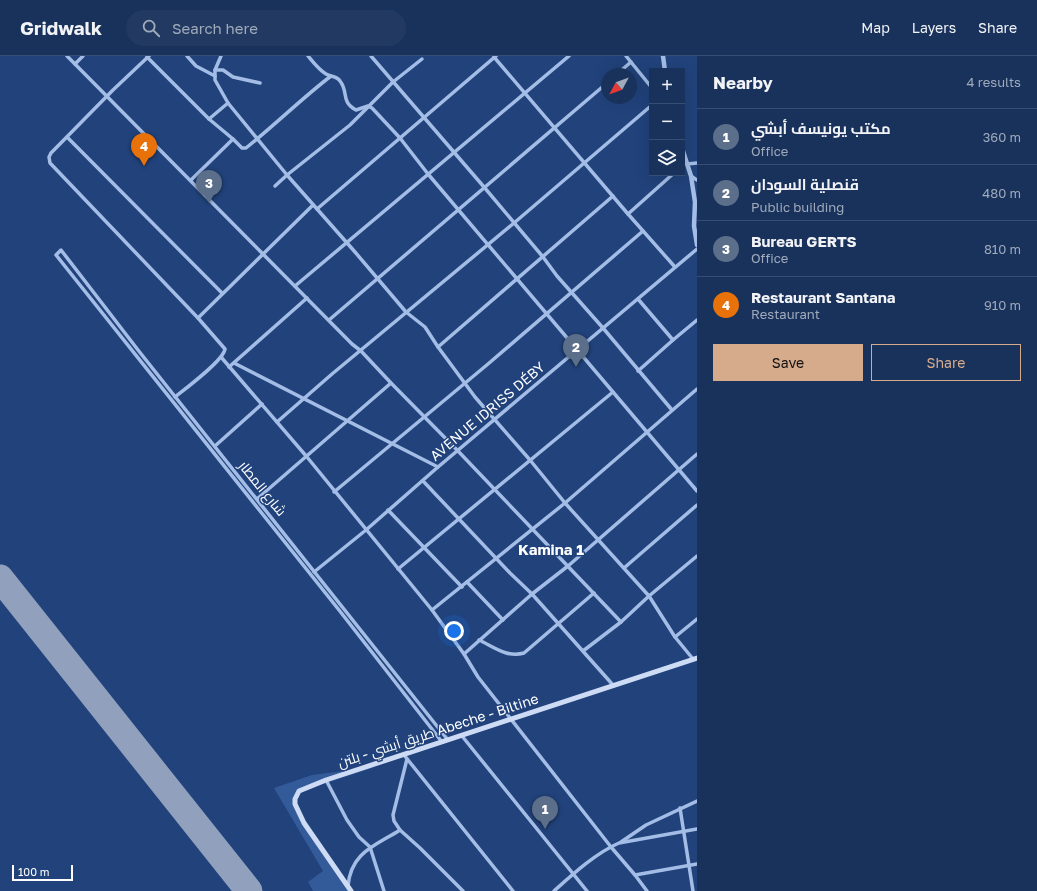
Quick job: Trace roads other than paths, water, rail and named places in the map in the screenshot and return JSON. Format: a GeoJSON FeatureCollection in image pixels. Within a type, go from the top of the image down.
{"type":"FeatureCollection","features":[{"type":"Feature","properties":{"kind":"main road","name":"طريق أبشي - بلتن Abeche - Biltine"},"geometry":{"type":"LineString","coordinates":[[350,889],[304,823],[295,804],[295,799],[299,791],[326,780],[406,757],[442,742],[695,659]]}},
{"type":"Feature","properties":{"kind":"street"},"geometry":{"type":"LineString","coordinates":[[67,56],[352,344],[361,351],[621,622]]}},
{"type":"Feature","properties":{"kind":"street"},"geometry":{"type":"LineString","coordinates":[[75,64],[83,56]]}},
{"type":"Feature","properties":{"kind":"street"},"geometry":{"type":"LineString","coordinates":[[187,56],[196,66],[215,76]]}},
{"type":"Feature","properties":{"kind":"street"},"geometry":{"type":"LineString","coordinates":[[192,61],[195,56]]}},
{"type":"Feature","properties":{"kind":"street"},"geometry":{"type":"LineString","coordinates":[[222,56],[215,70],[215,80],[228,103],[287,175],[406,312],[423,325],[465,384],[565,503],[649,596],[675,637],[695,659]]}},
{"type":"Feature","properties":{"kind":"street"},"geometry":{"type":"LineString","coordinates":[[308,56],[321,70],[340,79],[343,85],[345,100],[349,106],[356,110],[368,106]]}},
{"type":"Feature","properties":{"kind":"street"},"geometry":{"type":"LineString","coordinates":[[371,56],[484,187],[572,293],[604,328],[638,371],[672,410]]}},
{"type":"Feature","properties":{"kind":"street"},"geometry":{"type":"LineString","coordinates":[[317,209],[494,56],[675,267]]}},
{"type":"Feature","properties":{"kind":"street"},"geometry":{"type":"LineString","coordinates":[[295,286],[569,56]]}},
{"type":"Feature","properties":{"kind":"street"},"geometry":{"type":"LineString","coordinates":[[626,56],[649,84]]}},
{"type":"Feature","properties":{"kind":"street"},"geometry":{"type":"LineString","coordinates":[[663,56],[665,68]]}},
{"type":"Feature","properties":{"kind":"street"},"geometry":{"type":"LineString","coordinates":[[171,400],[221,357],[225,352],[223,346],[50,163],[49,157],[51,153],[107,96],[148,57],[209,119],[234,138],[242,148],[246,148],[313,89],[331,76]]}},
{"type":"Feature","properties":{"kind":"street"},"geometry":{"type":"LineString","coordinates":[[275,186],[350,125],[393,82],[422,60]]}},
{"type":"Feature","properties":{"kind":"street"},"geometry":{"type":"LineString","coordinates":[[624,68],[631,62]]}},
{"type":"Feature","properties":{"kind":"street"},"geometry":{"type":"LineString","coordinates":[[215,70],[223,70],[233,77],[260,83]]}},
{"type":"Feature","properties":{"kind":"street"},"geometry":{"type":"LineString","coordinates":[[329,320],[601,87]]}},
{"type":"Feature","properties":{"kind":"street"},"geometry":{"type":"LineString","coordinates":[[209,119],[228,103]]}},
{"type":"Feature","properties":{"kind":"street"},"geometry":{"type":"LineString","coordinates":[[368,106],[378,114],[400,138],[428,174],[697,491]]}},
{"type":"Feature","properties":{"kind":"street"},"geometry":{"type":"LineString","coordinates":[[277,422],[649,108]]}},
{"type":"Feature","properties":{"kind":"street"},"geometry":{"type":"LineString","coordinates":[[67,137],[222,293]]}},
{"type":"Feature","properties":{"kind":"street"},"geometry":{"type":"LineString","coordinates":[[191,180],[234,138]]}},
{"type":"Feature","properties":{"kind":"street"},"geometry":{"type":"LineString","coordinates":[[685,159],[691,176],[695,202],[694,226],[697,245]]}},
{"type":"Feature","properties":{"kind":"street"},"geometry":{"type":"LineString","coordinates":[[687,164],[697,163]]}},
{"type":"Feature","properties":{"kind":"street"},"geometry":{"type":"LineString","coordinates":[[628,214],[671,176]]}},
{"type":"Feature","properties":{"kind":"street"},"geometry":{"type":"LineString","coordinates":[[691,176],[697,180]]}},
{"type":"Feature","properties":{"kind":"street"},"geometry":{"type":"LineString","coordinates":[[438,347],[613,196]]}},
{"type":"Feature","properties":{"kind":"street"},"geometry":{"type":"LineString","coordinates":[[198,318],[313,205]]}},
{"type":"Feature","properties":{"kind":"street"},"geometry":{"type":"LineString","coordinates":[[334,492],[465,384],[644,231]]}},
{"type":"Feature","properties":{"kind":"street","name":"AVENUE IDRISS DÉBY"},"geometry":{"type":"LineString","coordinates":[[310,574],[315,572],[366,530],[438,467],[697,249]]}},
{"type":"Feature","properties":{"kind":"street","name":"شارع المطار"},"geometry":{"type":"LineString","coordinates":[[442,742],[339,610],[56,255],[61,250],[214,446],[258,499],[448,740]]}},
{"type":"Feature","properties":{"kind":"street"},"geometry":{"type":"LineString","coordinates":[[229,367],[307,298]]}},
{"type":"Feature","properties":{"kind":"street"},"geometry":{"type":"LineString","coordinates":[[638,299],[673,340]]}},
{"type":"Feature","properties":{"kind":"street"},"geometry":{"type":"LineString","coordinates":[[638,371],[697,320]]}},
{"type":"Feature","properties":{"kind":"street"},"geometry":{"type":"LineString","coordinates":[[221,357],[307,457],[334,492],[432,610],[464,654],[478,677],[510,719],[647,891]]}},
{"type":"Feature","properties":{"kind":"street"},"geometry":{"type":"LineString","coordinates":[[234,363],[438,467]]}},
{"type":"Feature","properties":{"kind":"street"},"geometry":{"type":"LineString","coordinates":[[258,499],[391,384]]}},
{"type":"Feature","properties":{"kind":"street"},"geometry":{"type":"LineString","coordinates":[[432,610],[565,503],[697,389]]}},
{"type":"Feature","properties":{"kind":"street"},"geometry":{"type":"LineString","coordinates":[[398,568],[612,392]]}},
{"type":"Feature","properties":{"kind":"street"},"geometry":{"type":"LineString","coordinates":[[214,446],[262,404]]}},
{"type":"Feature","properties":{"kind":"street"},"geometry":{"type":"LineString","coordinates":[[464,654],[532,594],[568,566],[697,454]]}},
{"type":"Feature","properties":{"kind":"street"},"geometry":{"type":"LineString","coordinates":[[423,481],[496,559],[558,622],[612,685]]}},
{"type":"Feature","properties":{"kind":"street"},"geometry":{"type":"LineString","coordinates":[[624,568],[697,505]]}},
{"type":"Feature","properties":{"kind":"street"},"geometry":{"type":"LineString","coordinates":[[388,510],[462,587]]}},
{"type":"Feature","properties":{"kind":"street"},"geometry":{"type":"LineString","coordinates":[[583,651],[621,622],[649,596],[697,556]]}},
{"type":"Feature","properties":{"kind":"street"},"geometry":{"type":"LineString","coordinates":[[467,582],[503,620]]}},
{"type":"Feature","properties":{"kind":"street"},"geometry":{"type":"LineString","coordinates":[[479,640],[508,654],[517,655],[524,653],[558,622],[594,593]]}},
{"type":"Feature","properties":{"kind":"street"},"geometry":{"type":"LineString","coordinates":[[339,610],[343,607]]}},
{"type":"Feature","properties":{"kind":"street"},"geometry":{"type":"LineString","coordinates":[[675,637],[697,618]]}},
{"type":"Feature","properties":{"kind":"street"},"geometry":{"type":"LineString","coordinates":[[384,668],[388,664]]}},
{"type":"Feature","properties":{"kind":"street"},"geometry":{"type":"LineString","coordinates":[[462,736],[587,891]]}},
{"type":"Feature","properties":{"kind":"street"},"geometry":{"type":"LineString","coordinates":[[406,757],[393,815],[394,821],[400,830],[463,891]]}},
{"type":"Feature","properties":{"kind":"street"},"geometry":{"type":"LineString","coordinates":[[406,757],[513,891]]}},
{"type":"Feature","properties":{"kind":"street"},"geometry":{"type":"LineString","coordinates":[[326,780],[347,820],[359,837],[370,848],[384,891]]}},
{"type":"Feature","properties":{"kind":"street"},"geometry":{"type":"LineString","coordinates":[[554,891],[573,874],[611,847],[646,825],[697,801]]}},
{"type":"Feature","properties":{"kind":"street"},"geometry":{"type":"LineString","coordinates":[[680,808],[694,891]]}},
{"type":"Feature","properties":{"kind":"street"},"geometry":{"type":"LineString","coordinates":[[350,889],[351,868],[361,855],[400,830]]}},
{"type":"Feature","properties":{"kind":"street"},"geometry":{"type":"LineString","coordinates":[[619,843],[697,830]]}},
{"type":"Feature","properties":{"kind":"street"},"geometry":{"type":"LineString","coordinates":[[635,875],[697,864]]}},
{"type":"Feature","properties":{"kind":"place","name":"Restaurant Santana"},"geometry":{"type":"Point","coordinates":[144,166]}},
{"type":"Feature","properties":{"kind":"place","name":"Bureau GERTS"},"geometry":{"type":"Point","coordinates":[209,203]}},
{"type":"Feature","properties":{"kind":"place","name":"قنصلية السودان"},"geometry":{"type":"Point","coordinates":[576,367]}},
{"type":"Feature","properties":{"kind":"place","name":"مكتب يونيسف أبشي"},"geometry":{"type":"Point","coordinates":[545,829]}},
{"type":"Feature","properties":{"kind":"district","name":"Kamina 1"},"geometry":{"type":"Point","coordinates":[551,549]}}]}
